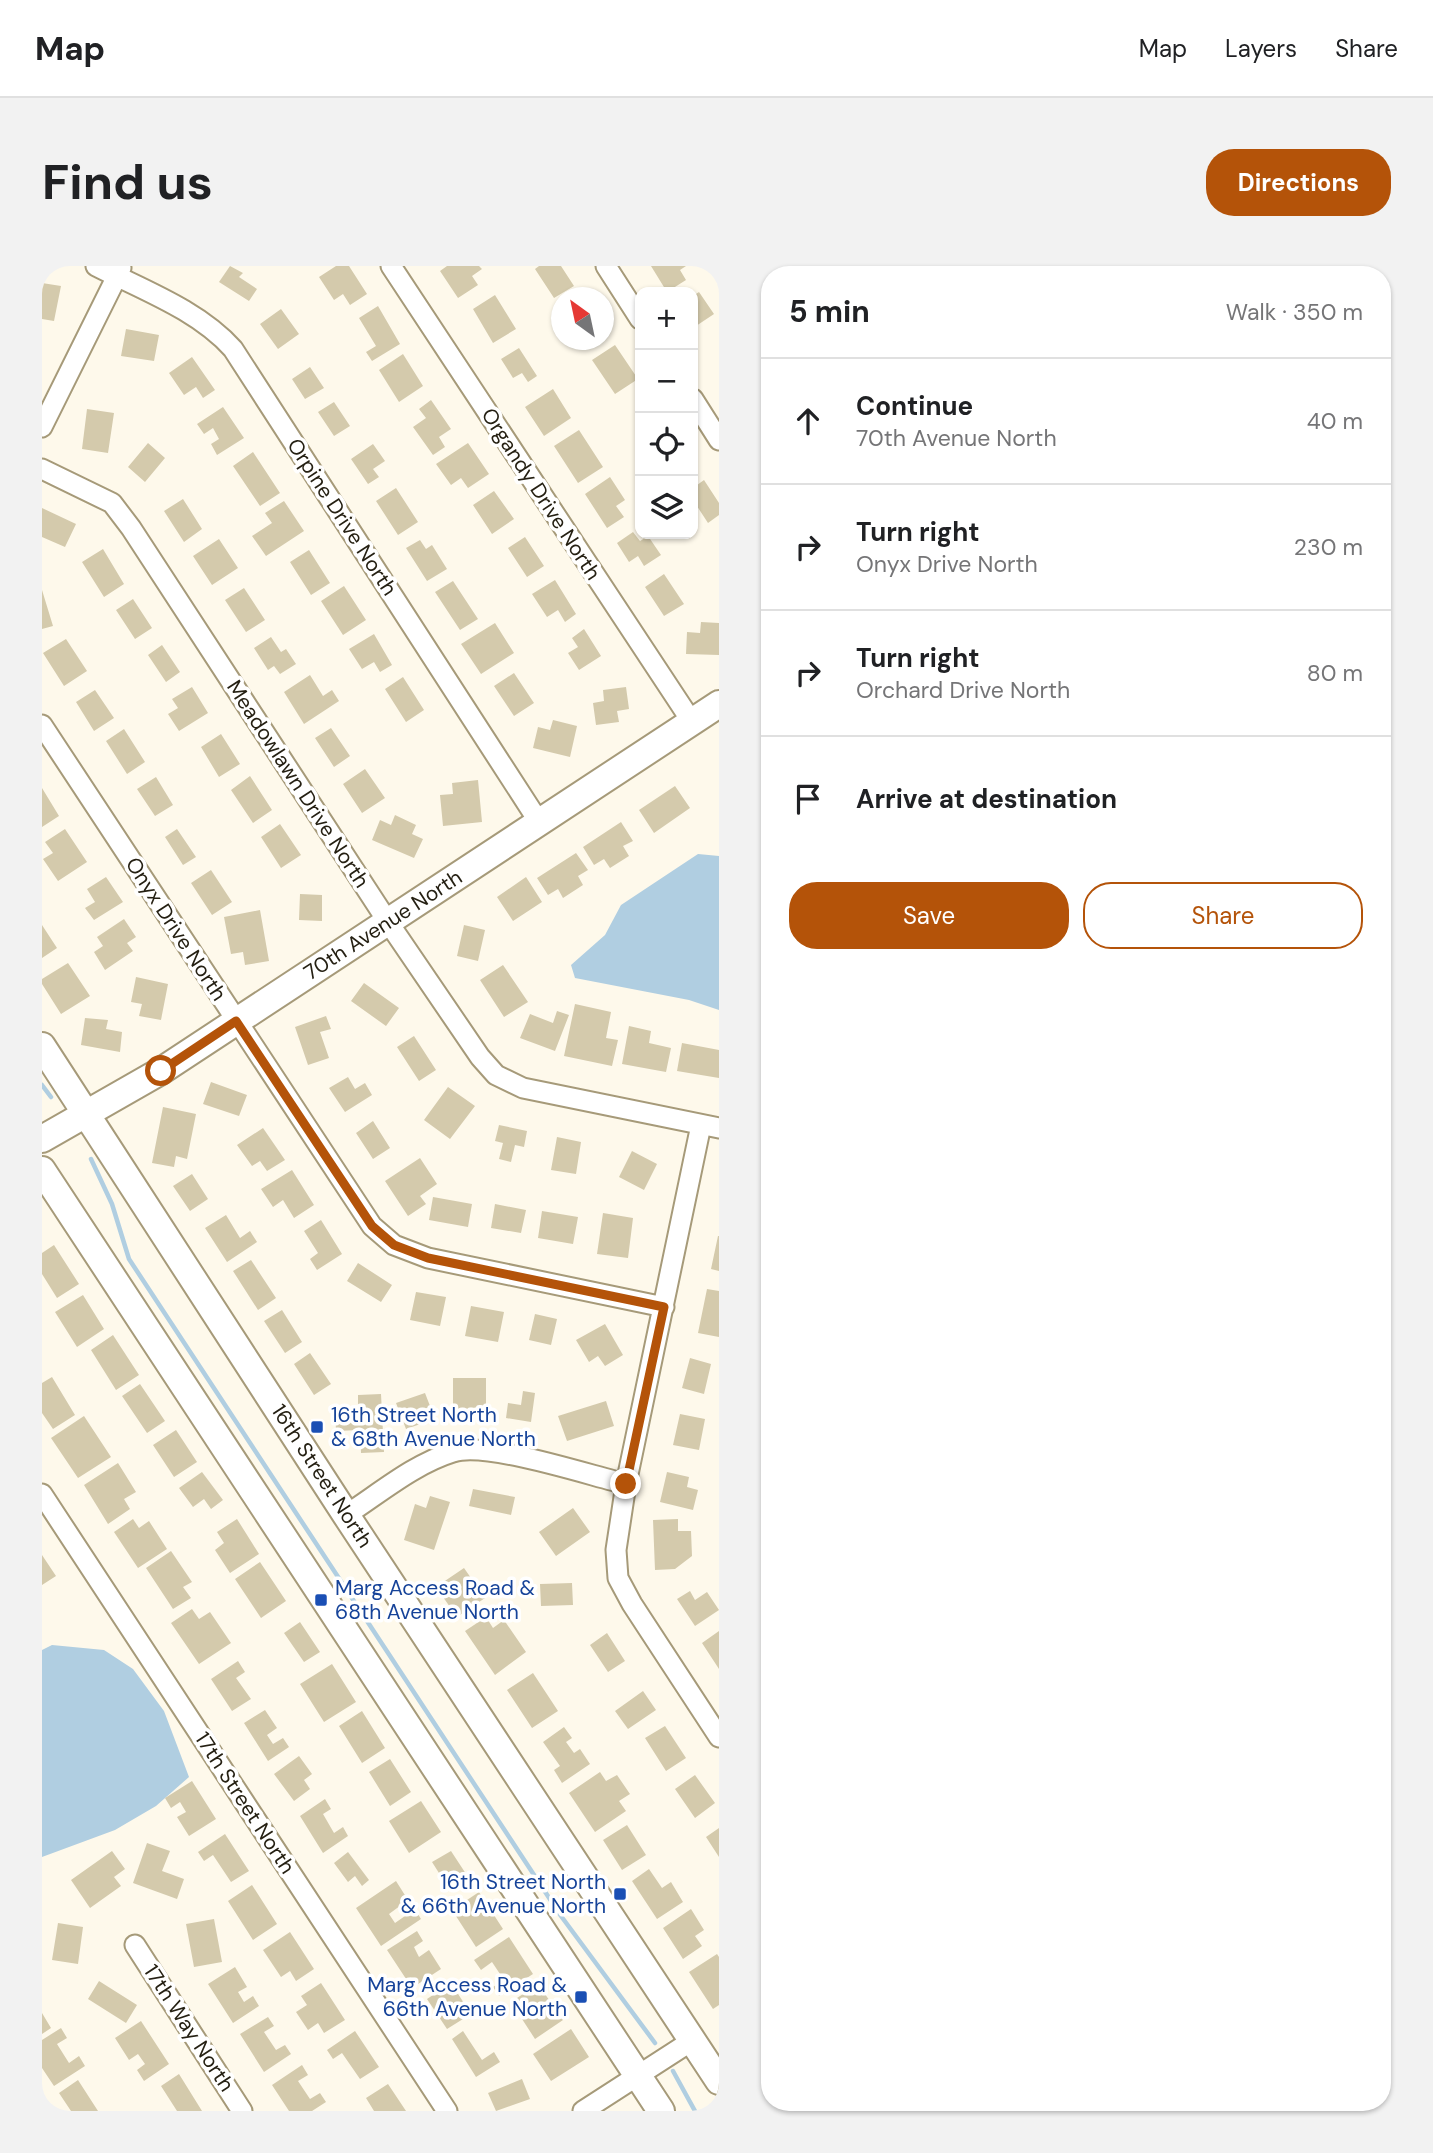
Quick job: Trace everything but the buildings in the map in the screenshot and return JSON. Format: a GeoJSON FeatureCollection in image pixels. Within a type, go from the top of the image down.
{"type":"FeatureCollection","features":[{"type":"Feature","properties":{"kind":"street","name":"Orpine Drive North"},"geometry":{"type":"LineString","coordinates":[[96,266],[119,271],[195,317],[217,331],[233,349],[539,822]]}},
{"type":"Feature","properties":{"kind":"street","name":"Organdy Drive North"},"geometry":{"type":"LineString","coordinates":[[391,266],[692,722]]}},
{"type":"Feature","properties":{"kind":"street"},"geometry":{"type":"LineString","coordinates":[[606,266],[635,311]]}},
{"type":"Feature","properties":{"kind":"street"},"geometry":{"type":"LineString","coordinates":[[42,427],[119,271]]}},
{"type":"Feature","properties":{"kind":"street"},"geometry":{"type":"LineString","coordinates":[[698,408],[719,440]]}},
{"type":"Feature","properties":{"kind":"street","name":"Meadowlawn Drive North"},"geometry":{"type":"LineString","coordinates":[[42,469],[112,503],[131,528],[388,922],[480,1056],[496,1075],[523,1088],[710,1126]]}},
{"type":"Feature","properties":{"kind":"street","name":"70th Avenue North"},"geometry":{"type":"LineString","coordinates":[[42,1139],[161,1071],[719,704]]}},
{"type":"Feature","properties":{"kind":"street","name":"Onyx Drive North"},"geometry":{"type":"LineString","coordinates":[[42,725],[372,1226],[394,1245],[428,1258],[664,1307]]}},
{"type":"Feature","properties":{"kind":"street","name":"16th Street North"},"geometry":{"type":"LineString","coordinates":[[42,1046],[346,1515],[719,2081]]}},
{"type":"Feature","properties":{"kind":"street"},"geometry":{"type":"LineString","coordinates":[[710,1126],[664,1307],[626,1484],[616,1550],[618,1578],[632,1604],[719,1737]]}},
{"type":"Feature","properties":{"kind":"street"},"geometry":{"type":"LineString","coordinates":[[42,1170],[661,2111]]}},
{"type":"Feature","properties":{"kind":"street"},"geometry":{"type":"LineString","coordinates":[[346,1515],[421,1466],[455,1451],[491,1450],[626,1484]]}},
{"type":"Feature","properties":{"kind":"street","name":"17th Street North"},"geometry":{"type":"LineString","coordinates":[[42,1494],[447,2111]]}},
{"type":"Feature","properties":{"kind":"street","name":"17th Way North"},"geometry":{"type":"LineString","coordinates":[[135,1945],[242,2111]]}},
{"type":"Feature","properties":{"kind":"street"},"geometry":{"type":"LineString","coordinates":[[583,2111],[693,2040]]}},
{"type":"Feature","properties":{"kind":"water"},"geometry":{"type":"Polygon","coordinates":[[[698,854],[719,856],[719,1010],[689,1000],[575,978],[571,965],[605,935],[621,905],[698,854]]]}},
{"type":"Feature","properties":{"kind":"water"},"geometry":{"type":"Polygon","coordinates":[[[52,1645],[104,1650],[133,1669],[164,1711],[189,1777],[156,1806],[115,1830],[42,1857],[42,1650],[52,1645]]]}},
{"type":"Feature","properties":{"kind":"waterway"},"geometry":{"type":"LineString","coordinates":[[42,1085],[51,1097]]}},
{"type":"Feature","properties":{"kind":"waterway"},"geometry":{"type":"LineString","coordinates":[[91,1159],[112,1204],[129,1259],[561,1916],[655,2043]]}},
{"type":"Feature","properties":{"kind":"waterway"},"geometry":{"type":"LineString","coordinates":[[673,2071],[695,2111]]}},
{"type":"Feature","properties":{"kind":"place","name":"16th Street North & 68th Avenue North"},"geometry":{"type":"Point","coordinates":[317,1427]}},
{"type":"Feature","properties":{"kind":"place","name":"Marg Access Road & 68th Avenue North"},"geometry":{"type":"Point","coordinates":[321,1600]}},
{"type":"Feature","properties":{"kind":"place","name":"16th Street North & 66th Avenue North"},"geometry":{"type":"Point","coordinates":[620,1894]}},
{"type":"Feature","properties":{"kind":"place","name":"Marg Access Road & 66th Avenue North"},"geometry":{"type":"Point","coordinates":[581,1997]}},
{"type":"Feature","properties":{"kind":"route"},"geometry":{"type":"LineString","coordinates":[[161,1071],[236,1021],[372,1226],[394,1245],[428,1258],[664,1307],[626,1484]]}}]}
